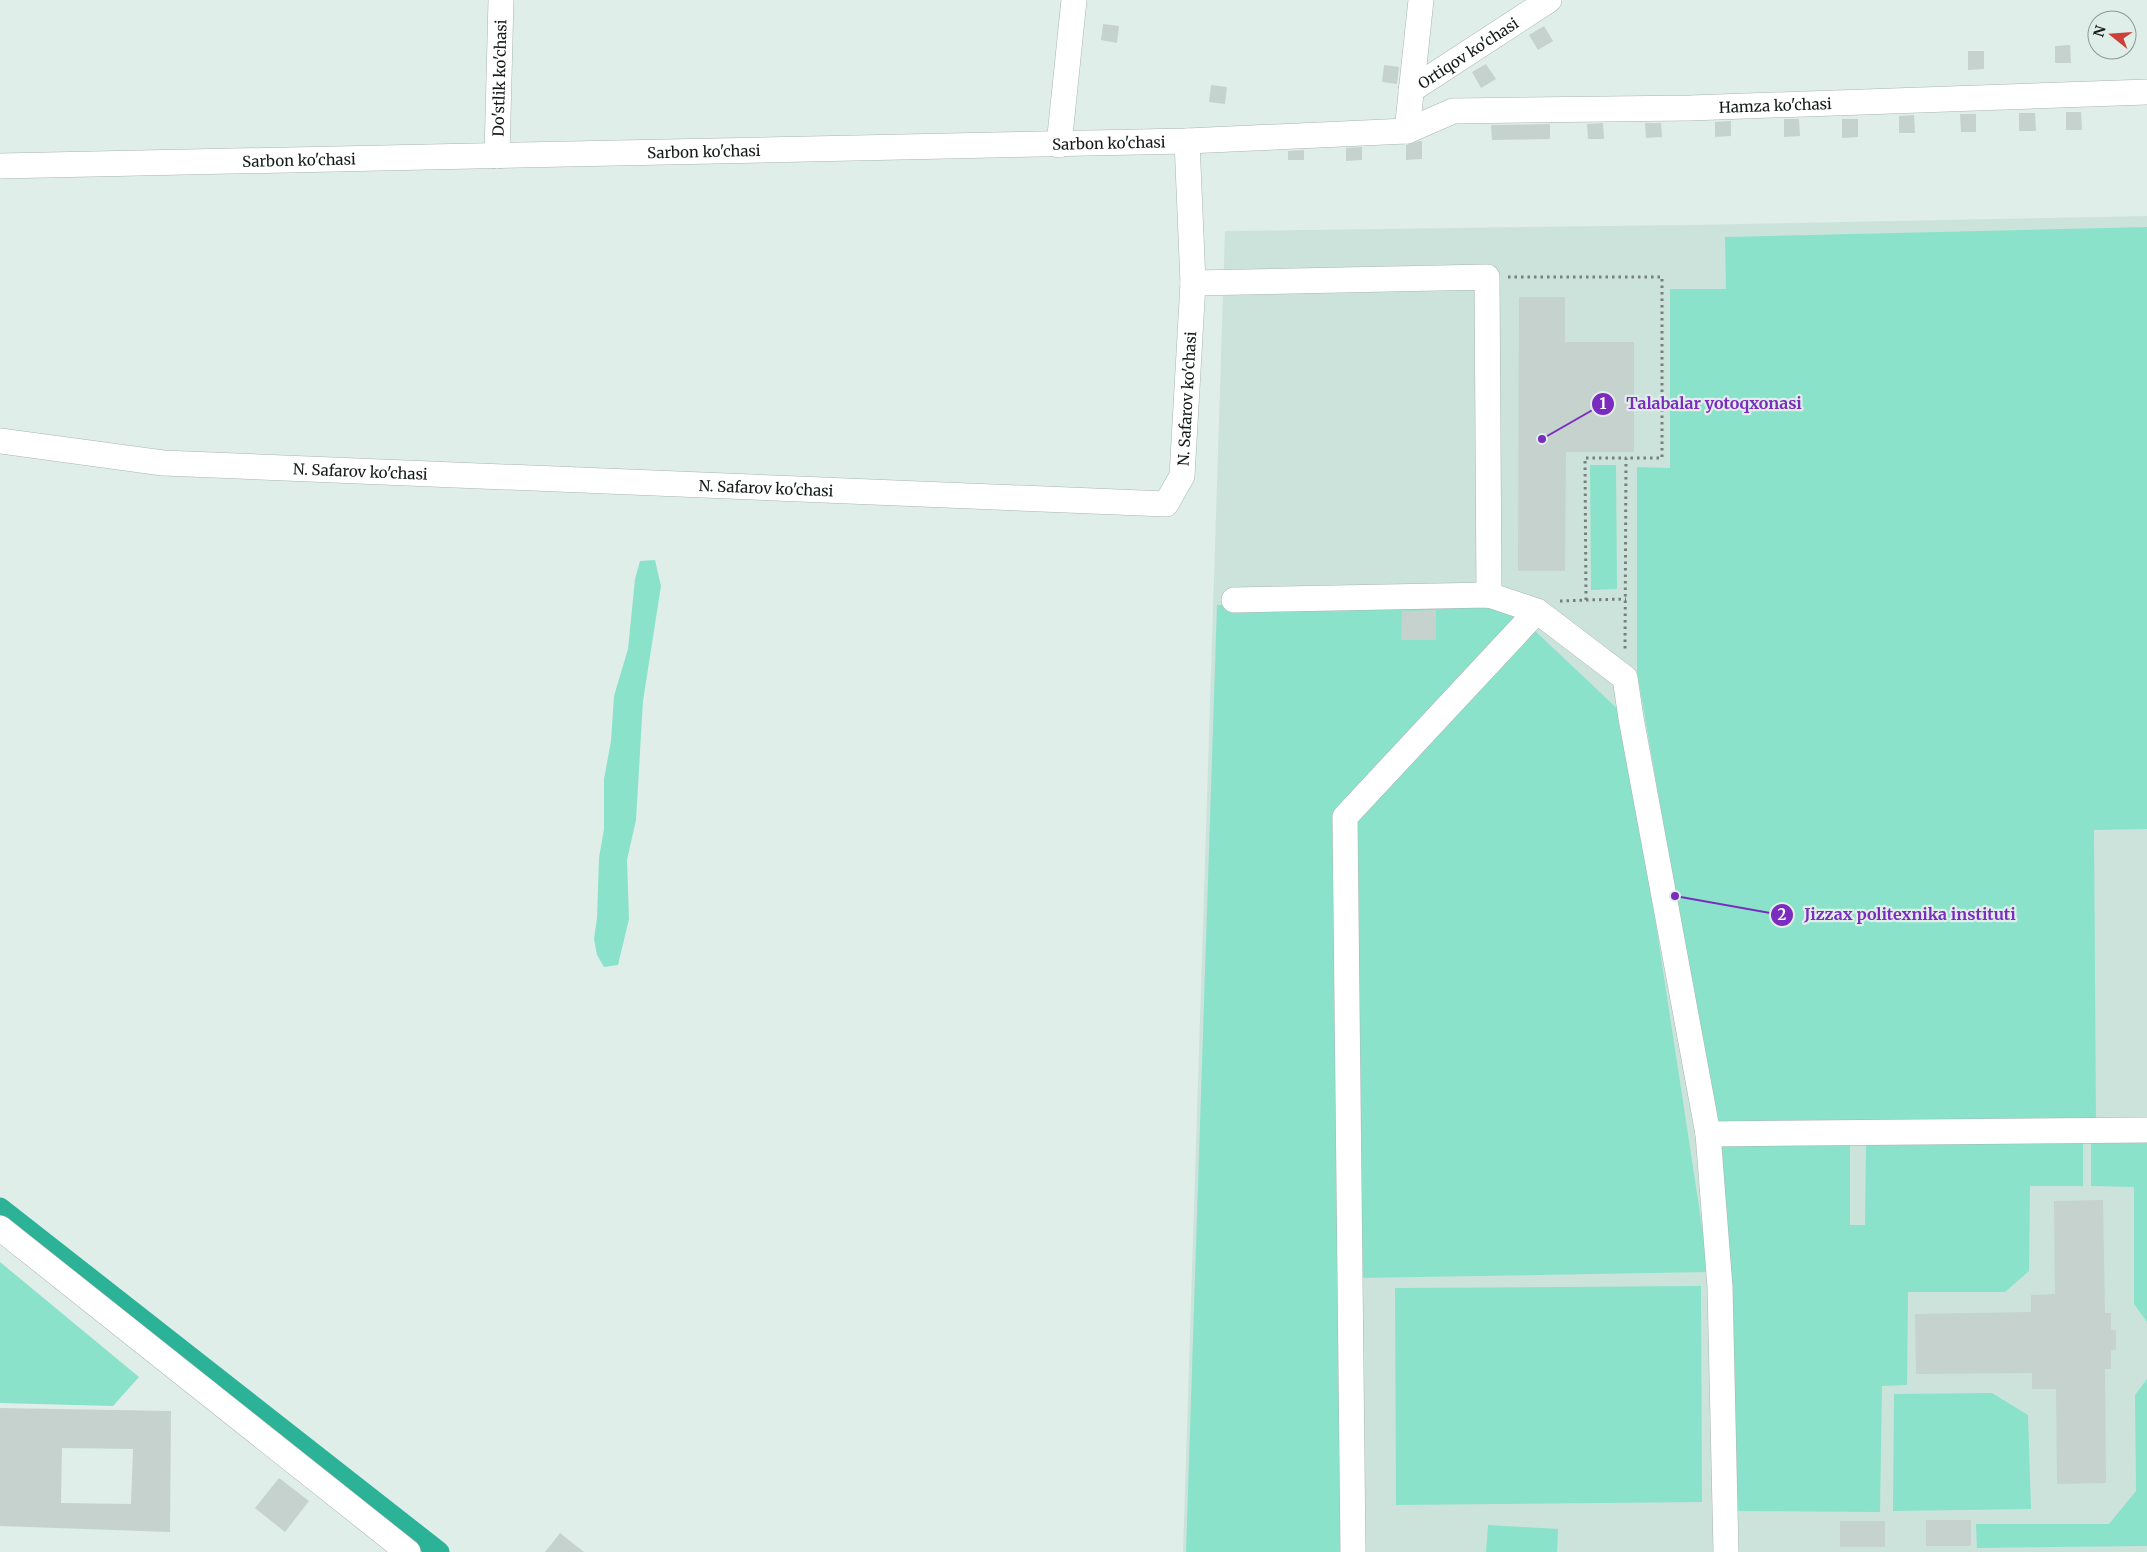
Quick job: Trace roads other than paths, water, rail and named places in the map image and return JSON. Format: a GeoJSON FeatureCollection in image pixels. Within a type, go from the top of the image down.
{"type":"FeatureCollection","features":[{"type":"Feature","properties":{"kind":"street","name":"Do'stlik ko'chasi"},"geometry":{"type":"LineString","coordinates":[[497,156],[501,0]]}},
{"type":"Feature","properties":{"kind":"street"},"geometry":{"type":"LineString","coordinates":[[1059,145],[1074,0]]}},
{"type":"Feature","properties":{"kind":"street"},"geometry":{"type":"LineString","coordinates":[[1407,131],[1421,0]]}},
{"type":"Feature","properties":{"kind":"street","name":"Ortiqov ko'chasi"},"geometry":{"type":"LineString","coordinates":[[1411,90],[1549,0]]}},
{"type":"Feature","properties":{"kind":"street","name":"Hamza ko'chasi"},"geometry":{"type":"LineString","coordinates":[[1407,131],[1453,111],[1690,108],[2147,92]]}},
{"type":"Feature","properties":{"kind":"street","name":"Sarbon ko'chasi"},"geometry":{"type":"LineString","coordinates":[[0,166],[1187,142],[1407,131]]}},
{"type":"Feature","properties":{"kind":"street","name":"N. Safarov ko'chasi"},"geometry":{"type":"LineString","coordinates":[[0,441],[163,462],[1166,504],[1182,476],[1193,283],[1187,142]]}},
{"type":"Feature","properties":{"kind":"street"},"geometry":{"type":"LineString","coordinates":[[1193,283],[1487,277],[1489,595]]}},
{"type":"Feature","properties":{"kind":"street"},"geometry":{"type":"LineString","coordinates":[[1234,600],[1489,595],[1537,611],[1625,678],[1708,1134],[1720,1287],[1726,1552]]}},
{"type":"Feature","properties":{"kind":"street"},"geometry":{"type":"LineString","coordinates":[[1354,1552],[1345,817],[1537,611]]}},
{"type":"Feature","properties":{"kind":"street"},"geometry":{"type":"LineString","coordinates":[[1708,1134],[2147,1130]]}},
{"type":"Feature","properties":{"kind":"street"},"geometry":{"type":"LineString","coordinates":[[0,1228],[408,1552]]}},
{"type":"Feature","properties":{"kind":"waterway"},"geometry":{"type":"LineString","coordinates":[[0,1208],[439,1552]]}},
{"type":"Feature","properties":{"kind":"place","name":"Talabalar yotoqxonasi"},"geometry":{"type":"Point","coordinates":[1542,439]}},
{"type":"Feature","properties":{"kind":"place","name":"Jizzax politexnika instituti"},"geometry":{"type":"Point","coordinates":[1675,896]}}]}
